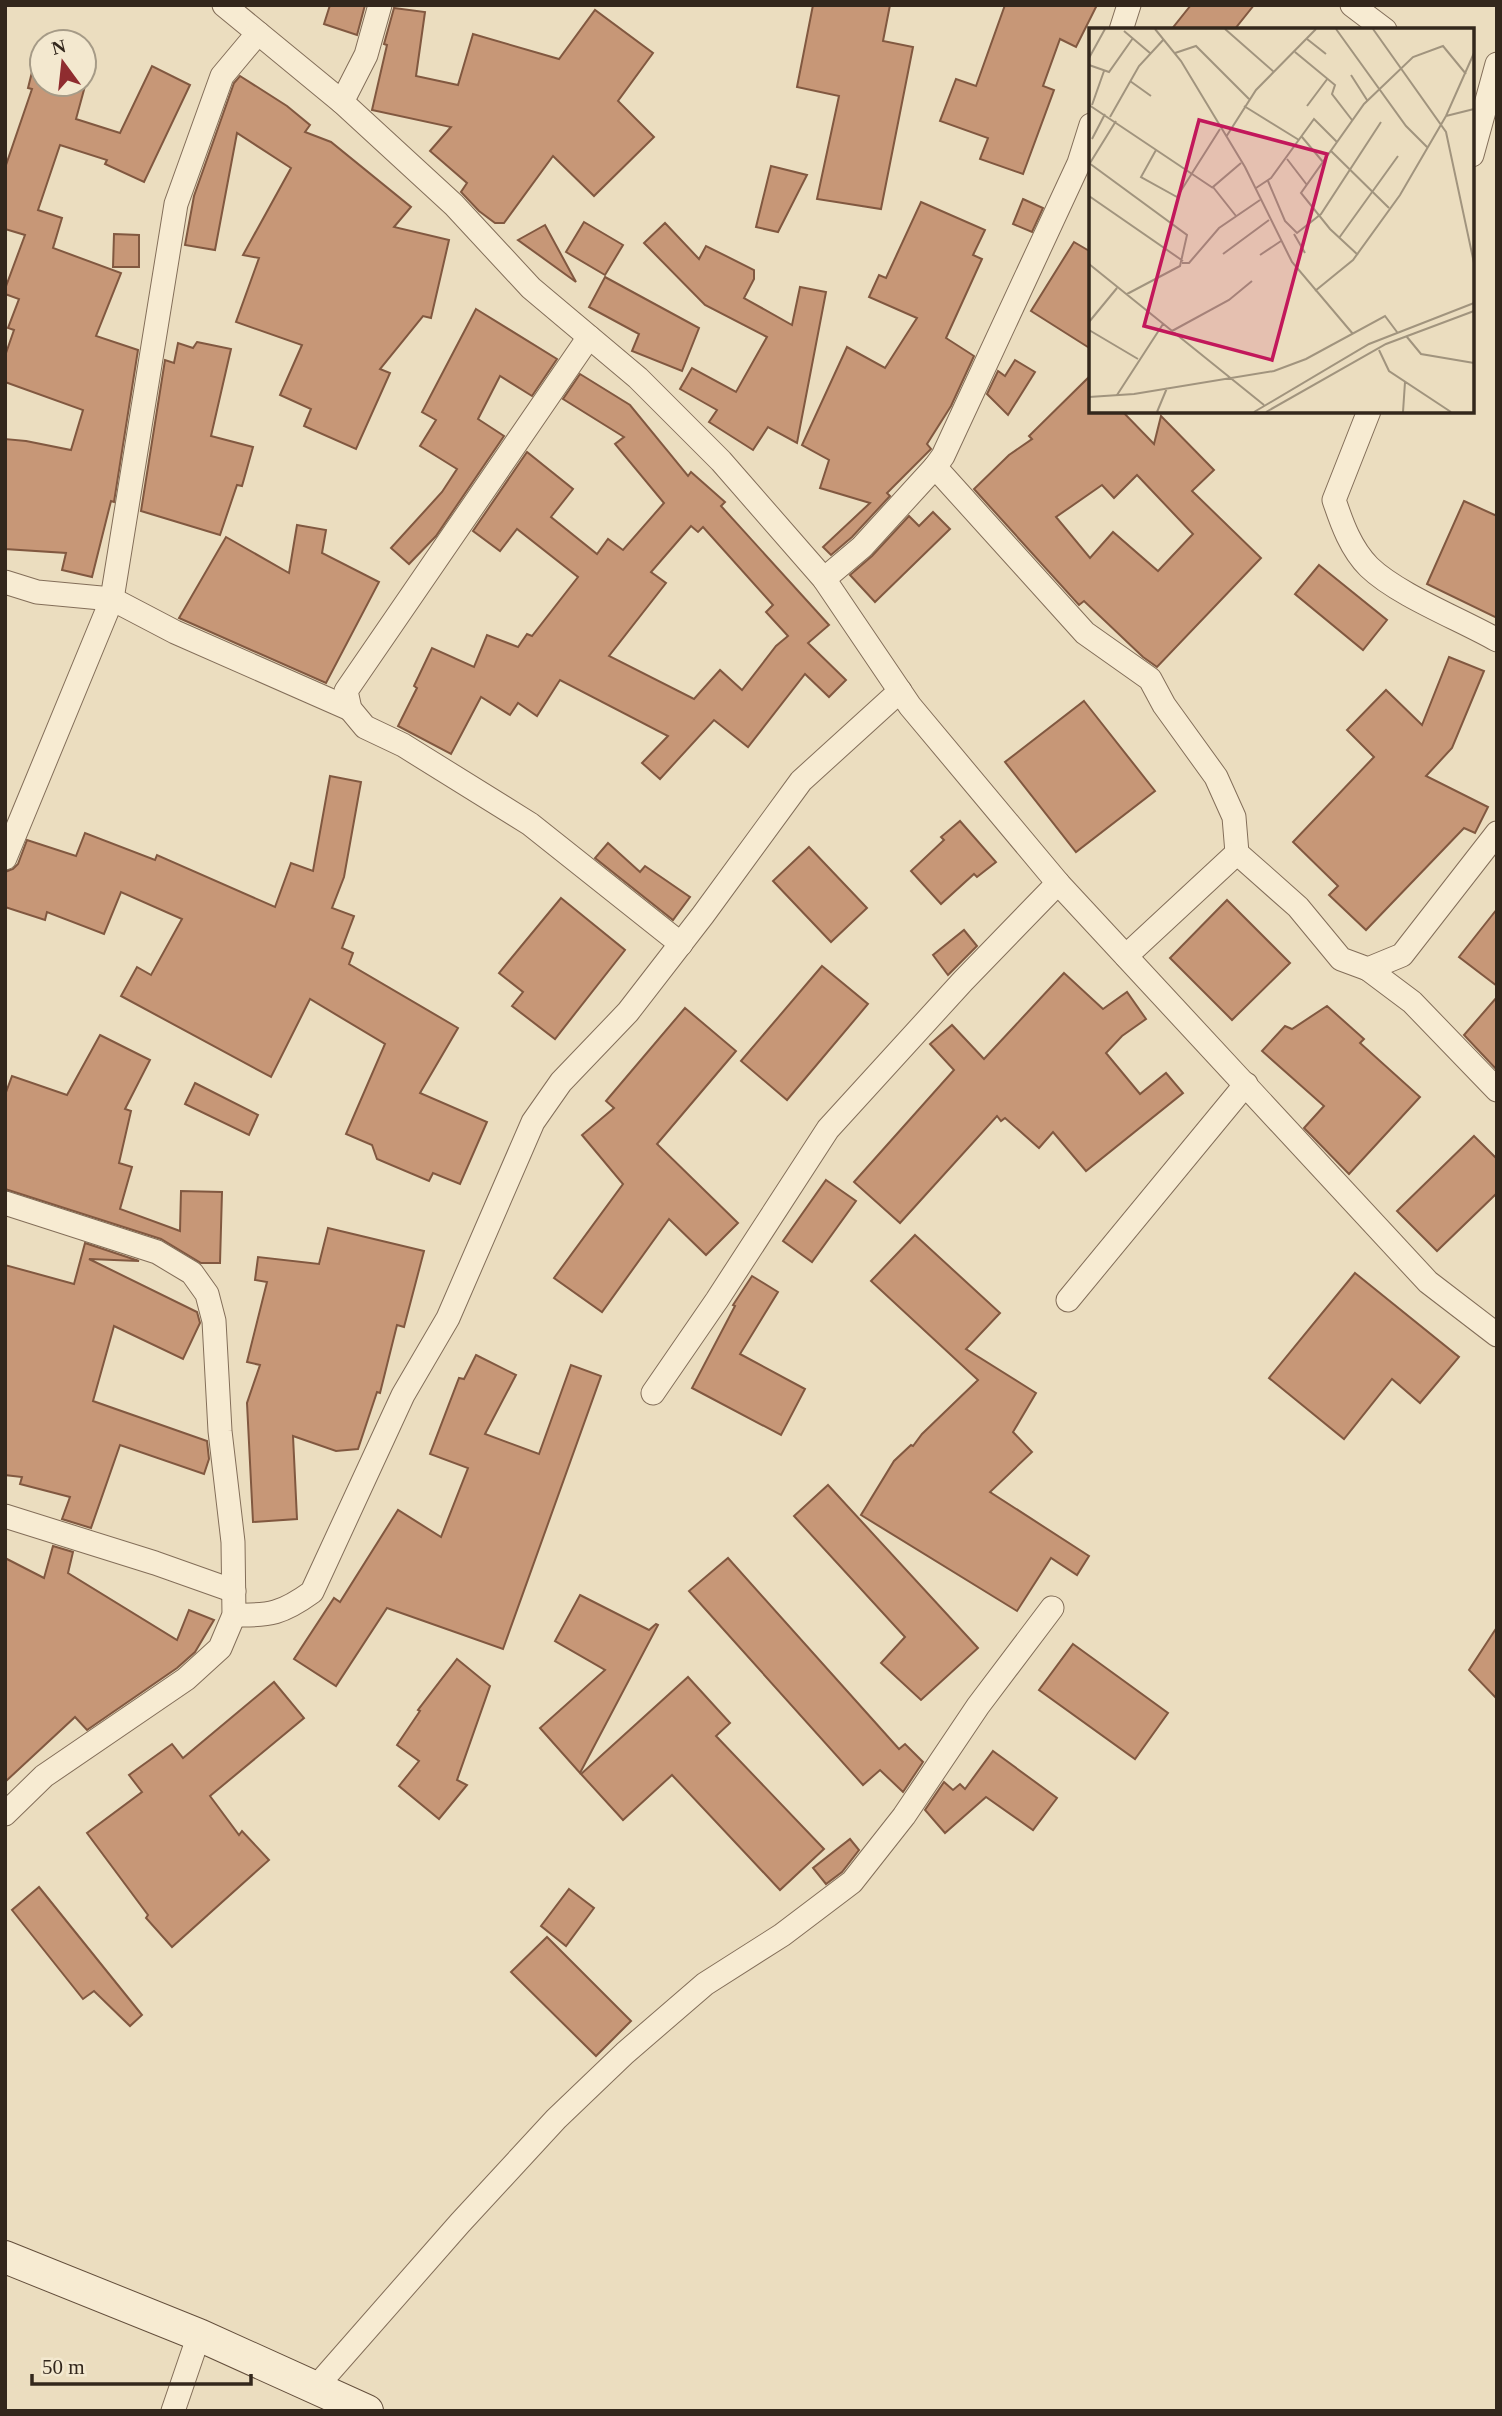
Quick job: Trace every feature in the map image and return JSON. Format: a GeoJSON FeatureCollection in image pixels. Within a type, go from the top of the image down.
{"type":"FeatureCollection","features":[{"type":"Feature","properties":{"kind":"street"},"geometry":{"type":"LineString","coordinates":[[224,5],[342,102],[454,205],[531,288],[638,378],[721,461],[824,579],[910,706],[1058,883],[1428,1282],[1497,1335]]}},
{"type":"Feature","properties":{"kind":"street"},"geometry":{"type":"LineString","coordinates":[[342,102],[366,55],[380,5]]}},
{"type":"Feature","properties":{"kind":"street"},"geometry":{"type":"LineString","coordinates":[[1122,28],[1129,5]]}},
{"type":"Feature","properties":{"kind":"street"},"geometry":{"type":"LineString","coordinates":[[1352,5],[1382,28]]}},
{"type":"Feature","properties":{"kind":"street"},"geometry":{"type":"LineString","coordinates":[[5,858],[112,599],[176,204],[222,76],[258,33]]}},
{"type":"Feature","properties":{"kind":"street"},"geometry":{"type":"LineString","coordinates":[[1474,137],[1478,101],[1497,64]]}},
{"type":"Feature","properties":{"kind":"street"},"geometry":{"type":"LineString","coordinates":[[824,579],[862,547],[935,467],[1085,167],[1089,139]]}},
{"type":"Feature","properties":{"kind":"street"},"geometry":{"type":"LineString","coordinates":[[350,709],[346,691],[589,337]]}},
{"type":"Feature","properties":{"kind":"street"},"geometry":{"type":"LineString","coordinates":[[1368,413],[1334,500],[1345,533],[1369,567],[1399,588],[1497,640]]}},
{"type":"Feature","properties":{"kind":"street"},"geometry":{"type":"LineString","coordinates":[[935,467],[1085,633],[1150,679],[1164,705],[1216,777],[1234,817],[1237,853],[1298,907],[1341,959],[1368,969],[1412,1002],[1497,1090]]}},
{"type":"Feature","properties":{"kind":"street"},"geometry":{"type":"LineString","coordinates":[[5,582],[37,592],[112,599],[176,632],[350,709],[365,727],[403,745],[530,824],[681,944]]}},
{"type":"Feature","properties":{"kind":"street"},"geometry":{"type":"LineString","coordinates":[[234,1615],[264,1616],[292,1606],[312,1592],[403,1395],[448,1318],[533,1122],[561,1082],[628,1012],[800,781],[900,691]]}},
{"type":"Feature","properties":{"kind":"street"},"geometry":{"type":"LineString","coordinates":[[1368,969],[1402,954],[1497,833]]}},
{"type":"Feature","properties":{"kind":"street"},"geometry":{"type":"LineString","coordinates":[[1126,956],[1237,853]]}},
{"type":"Feature","properties":{"kind":"street"},"geometry":{"type":"LineString","coordinates":[[653,1393],[828,1129],[963,981],[1058,883]]}},
{"type":"Feature","properties":{"kind":"street"},"geometry":{"type":"LineString","coordinates":[[1068,1300],[1246,1084]]}},
{"type":"Feature","properties":{"kind":"street"},"geometry":{"type":"LineString","coordinates":[[5,1203],[157,1252],[192,1273],[207,1294],[214,1321],[220,1431],[233,1542],[234,1615],[220,1648],[186,1679],[44,1776],[5,1814]]}},
{"type":"Feature","properties":{"kind":"street"},"geometry":{"type":"LineString","coordinates":[[5,1516],[234,1591]]}},
{"type":"Feature","properties":{"kind":"street"},"geometry":{"type":"LineString","coordinates":[[316,2387],[460,2223],[556,2119],[625,2053],[705,1984],[782,1934],[852,1882],[904,1816],[978,1706],[1052,1608]]}},
{"type":"Feature","properties":{"kind":"street"},"geometry":{"type":"LineString","coordinates":[[5,2257],[199,2334],[367,2411]]}},
{"type":"Feature","properties":{"kind":"street"},"geometry":{"type":"LineString","coordinates":[[173,2411],[199,2334]]}},
{"type":"Feature","properties":{"kind":"building"},"geometry":{"type":"Polygon","coordinates":[[[330,5],[365,5],[357,35],[324,24],[330,5]]]}},
{"type":"Feature","properties":{"kind":"building"},"geometry":{"type":"Polygon","coordinates":[[[813,5],[890,5],[883,41],[913,47],[881,209],[817,199],[839,96],[797,87],[813,5]]]}},
{"type":"Feature","properties":{"kind":"building"},"geometry":{"type":"Polygon","coordinates":[[[1005,5],[1097,5],[1076,47],[1060,39],[1043,86],[1054,90],[1023,174],[980,159],[988,138],[940,121],[956,79],[976,86],[1005,5]]]}},
{"type":"Feature","properties":{"kind":"building"},"geometry":{"type":"Polygon","coordinates":[[[1191,5],[1254,5],[1236,28],[1173,28],[1191,5]]]}},
{"type":"Feature","properties":{"kind":"building"},"geometry":{"type":"Polygon","coordinates":[[[394,8],[425,12],[416,76],[458,85],[473,34],[559,59],[595,10],[653,53],[618,101],[654,137],[594,196],[553,156],[504,223],[495,223],[461,192],[467,183],[430,151],[451,127],[372,110],[387,45],[384,44],[394,8]]]}},
{"type":"Feature","properties":{"kind":"building"},"geometry":{"type":"Polygon","coordinates":[[[152,66],[190,85],[144,182],[105,164],[107,160],[60,145],[38,210],[62,218],[53,248],[121,273],[96,336],[138,350],[114,502],[111,501],[92,577],[62,570],[66,553],[5,549],[5,439],[71,450],[83,410],[5,382],[5,356],[14,330],[8,328],[19,299],[5,294],[5,289],[25,235],[5,229],[5,168],[29,98],[82,98],[76,119],[120,133],[152,66]]]}},
{"type":"Feature","properties":{"kind":"building"},"geometry":{"type":"Polygon","coordinates":[[[240,76],[287,106],[310,125],[305,132],[331,142],[411,207],[394,227],[449,240],[431,318],[423,316],[380,369],[390,373],[356,449],[304,426],[311,409],[280,395],[302,345],[236,322],[259,258],[243,255],[291,168],[237,133],[215,250],[185,245],[194,196],[234,83],[240,76]]]}},
{"type":"Feature","properties":{"kind":"building"},"geometry":{"type":"Polygon","coordinates":[[[771,166],[807,175],[778,232],[756,227],[771,166]]]}},
{"type":"Feature","properties":{"kind":"building"},"geometry":{"type":"Polygon","coordinates":[[[1023,199],[1043,208],[1032,232],[1013,224],[1023,199]]]}},
{"type":"Feature","properties":{"kind":"building"},"geometry":{"type":"Polygon","coordinates":[[[921,202],[985,230],[973,255],[982,259],[946,338],[974,356],[951,406],[927,444],[931,449],[887,493],[890,496],[852,537],[831,555],[823,547],[870,503],[820,488],[829,460],[802,445],[847,347],[885,368],[917,318],[869,297],[879,275],[886,278],[921,202]]]}},
{"type":"Feature","properties":{"kind":"building"},"geometry":{"type":"Polygon","coordinates":[[[584,222],[623,245],[605,275],[566,252],[584,222]]]}},
{"type":"Feature","properties":{"kind":"building"},"geometry":{"type":"Polygon","coordinates":[[[665,223],[699,259],[706,246],[754,270],[754,279],[744,298],[792,325],[800,287],[826,292],[797,443],[768,427],[753,450],[709,422],[717,410],[680,389],[692,368],[736,392],[767,337],[705,305],[644,243],[665,223]]]}},
{"type":"Feature","properties":{"kind":"building"},"geometry":{"type":"Polygon","coordinates":[[[545,225],[576,282],[518,240],[545,225]]]}},
{"type":"Feature","properties":{"kind":"building"},"geometry":{"type":"Polygon","coordinates":[[[114,234],[139,235],[139,267],[113,267],[114,234]]]}},
{"type":"Feature","properties":{"kind":"building"},"geometry":{"type":"Polygon","coordinates":[[[1074,242],[1089,251],[1089,348],[1031,311],[1074,242]]]}},
{"type":"Feature","properties":{"kind":"building"},"geometry":{"type":"Polygon","coordinates":[[[605,277],[699,328],[682,371],[632,351],[639,334],[589,307],[605,277]]]}},
{"type":"Feature","properties":{"kind":"building"},"geometry":{"type":"Polygon","coordinates":[[[476,309],[557,359],[532,396],[500,376],[478,419],[504,436],[436,536],[409,564],[391,548],[442,492],[457,469],[420,446],[436,420],[422,412],[476,309]]]}},
{"type":"Feature","properties":{"kind":"building"},"geometry":{"type":"Polygon","coordinates":[[[197,342],[231,349],[211,436],[253,447],[242,486],[237,485],[220,535],[141,511],[165,360],[174,363],[178,343],[193,348],[197,342]]]}},
{"type":"Feature","properties":{"kind":"building"},"geometry":{"type":"Polygon","coordinates":[[[1015,360],[1035,372],[1008,415],[987,394],[998,371],[1005,376],[1015,360]]]}},
{"type":"Feature","properties":{"kind":"building"},"geometry":{"type":"Polygon","coordinates":[[[580,374],[630,405],[688,476],[691,472],[725,502],[721,506],[829,625],[808,643],[846,680],[829,697],[805,674],[748,747],[714,720],[660,779],[642,763],[668,736],[560,680],[537,716],[518,703],[510,715],[481,697],[451,754],[398,726],[417,688],[414,686],[432,648],[474,667],[487,635],[518,647],[527,634],[532,636],[578,577],[517,529],[500,551],[473,531],[527,452],[573,489],[551,517],[597,554],[608,539],[623,550],[664,503],[615,444],[624,437],[563,399],[580,374]],[[691,526],[651,572],[666,583],[609,656],[694,699],[720,670],[742,690],[776,646],[788,636],[766,612],[773,605],[703,527],[698,532],[691,526]]]}},
{"type":"Feature","properties":{"kind":"building"},"geometry":{"type":"Polygon","coordinates":[[[1089,377],[1089,413],[1124,413],[1154,444],[1161,416],[1214,470],[1192,491],[1261,558],[1157,667],[1084,601],[1079,605],[974,489],[1009,455],[1032,439],[1029,436],[1089,377]],[[1137,475],[1114,498],[1102,485],[1056,517],[1090,558],[1113,532],[1158,571],[1193,534],[1137,475]]]}},
{"type":"Feature","properties":{"kind":"building"},"geometry":{"type":"Polygon","coordinates":[[[1464,501],[1497,516],[1497,618],[1427,584],[1464,501]]]}},
{"type":"Feature","properties":{"kind":"building"},"geometry":{"type":"Polygon","coordinates":[[[933,512],[950,529],[875,602],[850,575],[872,556],[909,516],[919,526],[933,512]]]}},
{"type":"Feature","properties":{"kind":"building"},"geometry":{"type":"Polygon","coordinates":[[[297,525],[326,530],[322,553],[379,582],[326,683],[179,618],[226,537],[289,573],[297,525]]]}},
{"type":"Feature","properties":{"kind":"building"},"geometry":{"type":"Polygon","coordinates":[[[1319,565],[1387,620],[1363,650],[1295,594],[1319,565]]]}},
{"type":"Feature","properties":{"kind":"building"},"geometry":{"type":"Polygon","coordinates":[[[1449,657],[1484,671],[1452,748],[1426,776],[1488,807],[1475,833],[1464,828],[1366,930],[1329,895],[1338,886],[1293,842],[1374,757],[1347,730],[1386,690],[1422,725],[1449,657]]]}},
{"type":"Feature","properties":{"kind":"building"},"geometry":{"type":"Polygon","coordinates":[[[1084,701],[1155,791],[1076,852],[1005,762],[1084,701]]]}},
{"type":"Feature","properties":{"kind":"building"},"geometry":{"type":"Polygon","coordinates":[[[330,776],[361,782],[344,877],[332,908],[354,916],[342,948],[353,953],[349,964],[458,1028],[420,1093],[487,1122],[460,1184],[433,1173],[429,1181],[377,1159],[372,1145],[346,1134],[385,1044],[310,999],[271,1077],[121,996],[137,967],[151,975],[182,919],[121,892],[104,934],[47,912],[45,920],[5,907],[5,872],[18,864],[27,840],[76,856],[85,833],[155,860],[157,855],[275,907],[291,863],[313,871],[330,776]]]}},
{"type":"Feature","properties":{"kind":"building"},"geometry":{"type":"Polygon","coordinates":[[[960,821],[996,862],[977,877],[974,874],[941,904],[911,871],[944,840],[941,837],[960,821]]]}},
{"type":"Feature","properties":{"kind":"building"},"geometry":{"type":"Polygon","coordinates":[[[608,843],[640,872],[645,866],[690,897],[673,920],[595,858],[608,843]]]}},
{"type":"Feature","properties":{"kind":"building"},"geometry":{"type":"Polygon","coordinates":[[[809,847],[867,908],[831,942],[773,881],[809,847]]]}},
{"type":"Feature","properties":{"kind":"building"},"geometry":{"type":"Polygon","coordinates":[[[561,898],[625,950],[555,1039],[512,1006],[523,992],[499,973],[561,898]]]}},
{"type":"Feature","properties":{"kind":"building"},"geometry":{"type":"Polygon","coordinates":[[[1227,900],[1290,963],[1232,1020],[1170,958],[1227,900]]]}},
{"type":"Feature","properties":{"kind":"building"},"geometry":{"type":"Polygon","coordinates":[[[1497,909],[1497,986],[1459,957],[1497,909]]]}},
{"type":"Feature","properties":{"kind":"building"},"geometry":{"type":"Polygon","coordinates":[[[964,930],[977,946],[948,975],[933,955],[964,930]]]}},
{"type":"Feature","properties":{"kind":"building"},"geometry":{"type":"Polygon","coordinates":[[[822,966],[868,1004],[787,1100],[741,1061],[822,966]]]}},
{"type":"Feature","properties":{"kind":"building"},"geometry":{"type":"Polygon","coordinates":[[[1064,973],[1103,1009],[1127,992],[1146,1019],[1122,1036],[1106,1053],[1140,1094],[1166,1073],[1183,1093],[1086,1171],[1053,1132],[1039,1148],[1005,1118],[1001,1121],[997,1116],[900,1223],[854,1182],[954,1070],[930,1044],[952,1025],[984,1059],[1064,973]]]}},
{"type":"Feature","properties":{"kind":"building"},"geometry":{"type":"Polygon","coordinates":[[[1497,997],[1497,1070],[1464,1035],[1497,997]]]}},
{"type":"Feature","properties":{"kind":"building"},"geometry":{"type":"Polygon","coordinates":[[[1327,1006],[1364,1039],[1360,1043],[1420,1097],[1349,1174],[1304,1128],[1324,1106],[1262,1051],[1285,1026],[1292,1029],[1327,1006]]]}},
{"type":"Feature","properties":{"kind":"building"},"geometry":{"type":"Polygon","coordinates":[[[685,1008],[736,1051],[657,1144],[738,1223],[706,1255],[669,1219],[602,1312],[554,1278],[623,1184],[582,1135],[614,1108],[606,1101],[685,1008]]]}},
{"type":"Feature","properties":{"kind":"building"},"geometry":{"type":"Polygon","coordinates":[[[100,1035],[150,1060],[125,1109],[131,1111],[119,1163],[132,1167],[120,1209],[180,1231],[181,1191],[222,1192],[220,1263],[201,1263],[161,1239],[5,1189],[5,1095],[12,1076],[67,1095],[100,1035]]]}},
{"type":"Feature","properties":{"kind":"building"},"geometry":{"type":"Polygon","coordinates":[[[195,1083],[258,1115],[249,1135],[185,1104],[195,1083]]]}},
{"type":"Feature","properties":{"kind":"building"},"geometry":{"type":"Polygon","coordinates":[[[1474,1136],[1497,1159],[1497,1193],[1437,1251],[1397,1211],[1474,1136]]]}},
{"type":"Feature","properties":{"kind":"building"},"geometry":{"type":"Polygon","coordinates":[[[826,1180],[856,1201],[812,1262],[783,1241],[826,1180]]]}},
{"type":"Feature","properties":{"kind":"building"},"geometry":{"type":"Polygon","coordinates":[[[328,1228],[424,1251],[404,1327],[397,1325],[380,1393],[377,1392],[358,1449],[336,1451],[293,1436],[297,1519],[253,1522],[247,1403],[260,1365],[247,1362],[267,1282],[255,1280],[258,1257],[319,1264],[328,1228]]]}},
{"type":"Feature","properties":{"kind":"building"},"geometry":{"type":"Polygon","coordinates":[[[915,1235],[1000,1313],[966,1349],[1036,1393],[1013,1432],[1032,1452],[990,1492],[1089,1556],[1077,1575],[1051,1558],[1017,1611],[861,1515],[894,1461],[913,1446],[978,1380],[871,1281],[915,1235]]]}},
{"type":"Feature","properties":{"kind":"building"},"geometry":{"type":"Polygon","coordinates":[[[85,1243],[139,1261],[89,1259],[197,1312],[200,1323],[183,1359],[114,1326],[93,1401],[207,1441],[209,1459],[204,1474],[120,1445],[91,1528],[62,1519],[70,1497],[20,1484],[22,1477],[5,1475],[5,1265],[74,1284],[85,1243]]]}},
{"type":"Feature","properties":{"kind":"building"},"geometry":{"type":"Polygon","coordinates":[[[1355,1273],[1459,1357],[1420,1403],[1392,1379],[1344,1439],[1269,1378],[1355,1273]]]}},
{"type":"Feature","properties":{"kind":"building"},"geometry":{"type":"Polygon","coordinates":[[[752,1276],[778,1292],[740,1354],[805,1389],[781,1435],[692,1388],[735,1306],[733,1305],[752,1276]]]}},
{"type":"Feature","properties":{"kind":"building"},"geometry":{"type":"Polygon","coordinates":[[[476,1355],[516,1375],[485,1434],[539,1454],[571,1365],[601,1376],[503,1649],[387,1608],[336,1686],[294,1659],[334,1598],[340,1602],[398,1510],[441,1537],[468,1468],[430,1454],[459,1378],[464,1379],[476,1355]]]}},
{"type":"Feature","properties":{"kind":"building"},"geometry":{"type":"Polygon","coordinates":[[[828,1485],[978,1648],[921,1700],[881,1663],[905,1637],[794,1516],[828,1485]]]}},
{"type":"Feature","properties":{"kind":"building"},"geometry":{"type":"Polygon","coordinates":[[[53,1546],[73,1552],[68,1573],[177,1640],[189,1610],[214,1620],[195,1652],[177,1668],[87,1730],[75,1717],[5,1782],[5,1558],[44,1578],[53,1546]]]}},
{"type":"Feature","properties":{"kind":"building"},"geometry":{"type":"Polygon","coordinates":[[[728,1558],[899,1749],[905,1744],[923,1762],[903,1792],[880,1770],[863,1785],[689,1591],[728,1558]]]}},
{"type":"Feature","properties":{"kind":"building"},"geometry":{"type":"Polygon","coordinates":[[[580,1595],[649,1630],[658,1625],[580,1773],[540,1728],[605,1670],[555,1641],[580,1595]]]}},
{"type":"Feature","properties":{"kind":"building"},"geometry":{"type":"Polygon","coordinates":[[[1497,1627],[1497,1699],[1469,1670],[1497,1627]]]}},
{"type":"Feature","properties":{"kind":"building"},"geometry":{"type":"Polygon","coordinates":[[[1073,1644],[1168,1713],[1135,1759],[1039,1690],[1073,1644]]]}},
{"type":"Feature","properties":{"kind":"building"},"geometry":{"type":"Polygon","coordinates":[[[457,1659],[490,1686],[457,1780],[467,1785],[439,1819],[399,1786],[419,1761],[397,1745],[420,1711],[418,1710],[457,1659]]]}},
{"type":"Feature","properties":{"kind":"building"},"geometry":{"type":"Polygon","coordinates":[[[688,1677],[730,1723],[716,1736],[824,1849],[780,1890],[672,1775],[623,1820],[581,1774],[688,1677]]]}},
{"type":"Feature","properties":{"kind":"building"},"geometry":{"type":"Polygon","coordinates":[[[274,1682],[304,1718],[210,1796],[239,1835],[242,1831],[269,1860],[172,1947],[146,1918],[148,1915],[87,1833],[142,1792],[129,1775],[172,1744],[183,1758],[274,1682]]]}},
{"type":"Feature","properties":{"kind":"building"},"geometry":{"type":"Polygon","coordinates":[[[993,1751],[1057,1798],[1033,1830],[986,1797],[945,1833],[925,1810],[944,1782],[953,1790],[960,1784],[965,1789],[993,1751]]]}},
{"type":"Feature","properties":{"kind":"building"},"geometry":{"type":"Polygon","coordinates":[[[850,1839],[859,1850],[842,1872],[826,1884],[813,1868],[850,1839]]]}},
{"type":"Feature","properties":{"kind":"building"},"geometry":{"type":"Polygon","coordinates":[[[39,1887],[142,2015],[130,2026],[94,1991],[83,1999],[12,1910],[39,1887]]]}},
{"type":"Feature","properties":{"kind":"building"},"geometry":{"type":"Polygon","coordinates":[[[569,1889],[594,1908],[566,1946],[541,1926],[569,1889]]]}},
{"type":"Feature","properties":{"kind":"building"},"geometry":{"type":"Polygon","coordinates":[[[547,1937],[631,2021],[596,2056],[511,1972],[547,1937]]]}}]}
